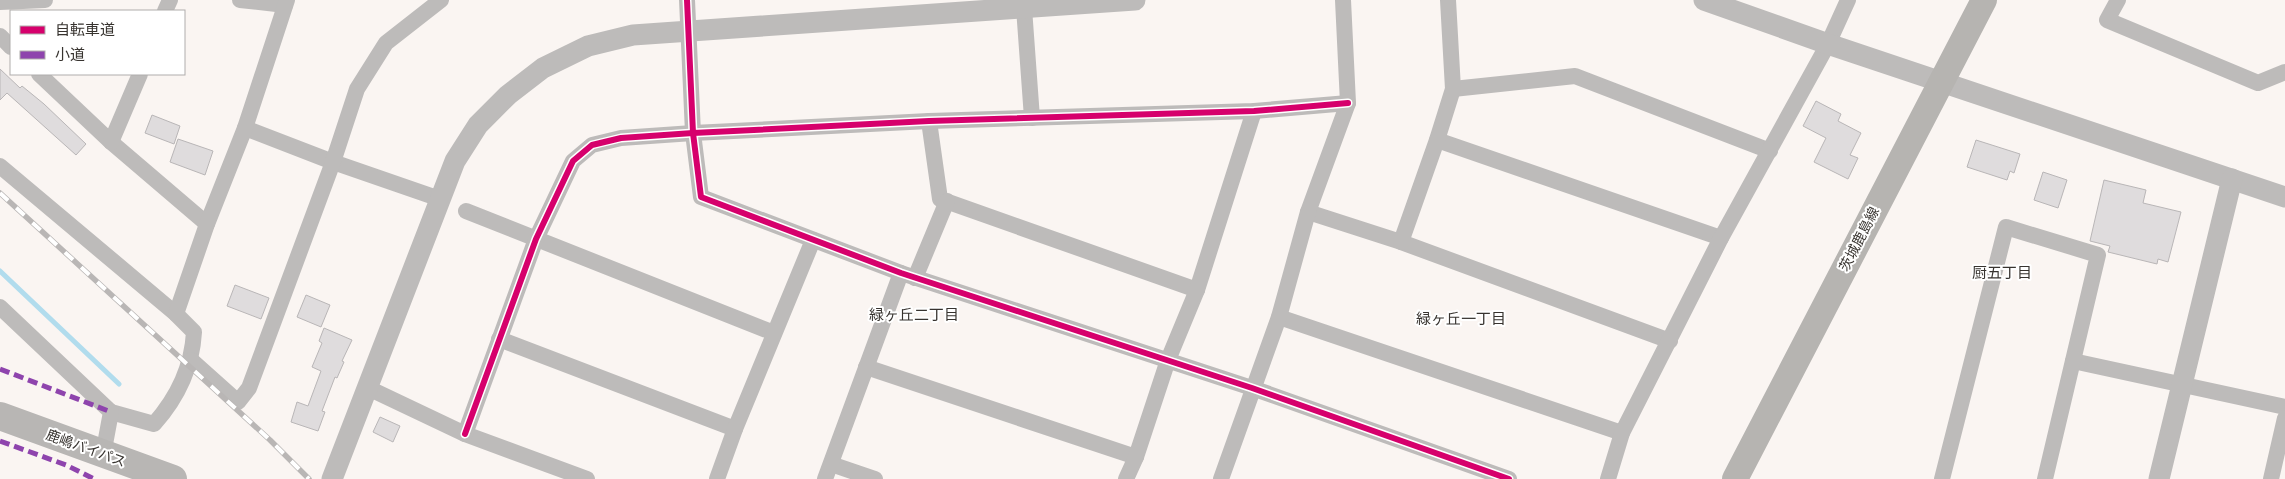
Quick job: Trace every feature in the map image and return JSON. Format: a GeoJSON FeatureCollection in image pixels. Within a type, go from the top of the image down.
{"type":"FeatureCollection","features":[{"type":"Feature","properties":{"kind":"highway","name":"鹿嶋バイパス"},"geometry":{"type":"LineString","coordinates":[[0,416],[173,479]]}},
{"type":"Feature","properties":{"kind":"main road","name":"茨城鹿島線"},"geometry":{"type":"LineString","coordinates":[[1734,479],[1984,0]]}},
{"type":"Feature","properties":{"kind":"street"},"geometry":{"type":"LineString","coordinates":[[0,2],[45,0]]}},
{"type":"Feature","properties":{"kind":"street"},"geometry":{"type":"LineString","coordinates":[[176,314],[207,224],[245,128],[286,2],[240,0]]}},
{"type":"Feature","properties":{"kind":"street"},"geometry":{"type":"LineString","coordinates":[[688,0],[693,133],[701,197],[908,276],[1252,388],[1509,479]]}},
{"type":"Feature","properties":{"kind":"street"},"geometry":{"type":"LineString","coordinates":[[332,479],[455,161],[478,125],[508,95],[543,68],[588,46],[633,35],[1024,8],[1099,1],[1135,0]]}},
{"type":"Feature","properties":{"kind":"street"},"geometry":{"type":"LineString","coordinates":[[1221,479],[1279,317],[1308,212],[1348,103],[1343,0]]}},
{"type":"Feature","properties":{"kind":"street"},"geometry":{"type":"LineString","coordinates":[[1400,242],[1437,140],[1453,89],[1448,0]]}},
{"type":"Feature","properties":{"kind":"street"},"geometry":{"type":"LineString","coordinates":[[1704,0],[1828,44],[2285,197]]}},
{"type":"Feature","properties":{"kind":"street"},"geometry":{"type":"LineString","coordinates":[[1608,479],[1622,433],[1670,342],[1721,238],[1828,44],[1848,0]]}},
{"type":"Feature","properties":{"kind":"street"},"geometry":{"type":"LineString","coordinates":[[2118,0],[2107,20],[2258,83],[2285,72]]}},
{"type":"Feature","properties":{"kind":"street"},"geometry":{"type":"LineString","coordinates":[[191,360],[238,402],[249,388],[333,162],[357,89],[386,43],[430,3]]}},
{"type":"Feature","properties":{"kind":"street"},"geometry":{"type":"LineString","coordinates":[[1024,8],[1032,118]]}},
{"type":"Feature","properties":{"kind":"street"},"geometry":{"type":"LineString","coordinates":[[0,36],[10,46]]}},
{"type":"Feature","properties":{"kind":"street"},"geometry":{"type":"LineString","coordinates":[[40,75],[112,142],[207,224]]}},
{"type":"Feature","properties":{"kind":"street"},"geometry":{"type":"LineString","coordinates":[[112,142],[140,75]]}},
{"type":"Feature","properties":{"kind":"street"},"geometry":{"type":"LineString","coordinates":[[1453,89],[1576,76],[1770,151]]}},
{"type":"Feature","properties":{"kind":"street"},"geometry":{"type":"LineString","coordinates":[[465,434],[536,239],[573,160],[592,145],[621,138],[693,133],[929,121],[1254,111],[1348,103]]}},
{"type":"Feature","properties":{"kind":"street"},"geometry":{"type":"LineString","coordinates":[[1126,479],[1136,457],[1168,360],[1197,290],[1254,111]]}},
{"type":"Feature","properties":{"kind":"street"},"geometry":{"type":"LineString","coordinates":[[929,121],[940,199],[1197,290]]}},
{"type":"Feature","properties":{"kind":"street"},"geometry":{"type":"LineString","coordinates":[[245,128],[333,162],[440,199]]}},
{"type":"Feature","properties":{"kind":"street"},"geometry":{"type":"LineString","coordinates":[[1437,140],[1721,238]]}},
{"type":"Feature","properties":{"kind":"street"},"geometry":{"type":"LineString","coordinates":[[0,166],[176,314],[194,332],[191,360],[184,379],[167,410],[154,424],[111,412],[0,306]]}},
{"type":"Feature","properties":{"kind":"street"},"geometry":{"type":"LineString","coordinates":[[2159,479],[2232,179]]}},
{"type":"Feature","properties":{"kind":"street"},"geometry":{"type":"LineString","coordinates":[[875,479],[828,472],[866,368],[908,276],[946,201]]}},
{"type":"Feature","properties":{"kind":"street"},"geometry":{"type":"LineString","coordinates":[[466,211],[774,333]]}},
{"type":"Feature","properties":{"kind":"street"},"geometry":{"type":"LineString","coordinates":[[1308,212],[1400,242],[1670,342]]}},
{"type":"Feature","properties":{"kind":"street"},"geometry":{"type":"LineString","coordinates":[[1942,479],[2006,227],[2098,255],[2045,479]]}},
{"type":"Feature","properties":{"kind":"street"},"geometry":{"type":"LineString","coordinates":[[718,479],[774,333],[813,240]]}},
{"type":"Feature","properties":{"kind":"street"},"geometry":{"type":"LineString","coordinates":[[1279,317],[1622,433]]}},
{"type":"Feature","properties":{"kind":"street"},"geometry":{"type":"LineString","coordinates":[[500,339],[736,429]]}},
{"type":"Feature","properties":{"kind":"street"},"geometry":{"type":"LineString","coordinates":[[2073,361],[2285,407]]}},
{"type":"Feature","properties":{"kind":"street"},"geometry":{"type":"LineString","coordinates":[[866,368],[1136,457]]}},
{"type":"Feature","properties":{"kind":"street"},"geometry":{"type":"LineString","coordinates":[[366,387],[465,434],[587,479]]}},
{"type":"Feature","properties":{"kind":"street"},"geometry":{"type":"LineString","coordinates":[[103,455],[111,412]]}},
{"type":"Feature","properties":{"kind":"street"},"geometry":{"type":"LineString","coordinates":[[2276,471],[2285,418]]}},
{"type":"Feature","properties":{"kind":"building"},"geometry":{"type":"Polygon","coordinates":[[[0,69],[20,88],[22,86],[44,104],[86,144],[76,155],[7,93],[0,100],[0,69]]]}},
{"type":"Feature","properties":{"kind":"building"},"geometry":{"type":"Polygon","coordinates":[[[1816,101],[1841,114],[1838,121],[1861,133],[1850,155],[1858,158],[1848,179],[1814,162],[1826,138],[1803,126],[1816,101]]]}},
{"type":"Feature","properties":{"kind":"building"},"geometry":{"type":"Polygon","coordinates":[[[152,115],[180,126],[174,144],[145,133],[152,115]]]}},
{"type":"Feature","properties":{"kind":"building"},"geometry":{"type":"Polygon","coordinates":[[[178,139],[213,151],[205,175],[170,162],[178,139]]]}},
{"type":"Feature","properties":{"kind":"building"},"geometry":{"type":"Polygon","coordinates":[[[1976,140],[2020,154],[2014,173],[2010,171],[2007,180],[1967,167],[1976,140]]]}},
{"type":"Feature","properties":{"kind":"building"},"geometry":{"type":"Polygon","coordinates":[[[2043,172],[2067,180],[2058,208],[2034,200],[2043,172]]]}},
{"type":"Feature","properties":{"kind":"building"},"geometry":{"type":"Polygon","coordinates":[[[2104,180],[2146,190],[2143,203],[2181,212],[2168,262],[2158,259],[2157,264],[2108,252],[2110,246],[2090,241],[2104,180]]]}},
{"type":"Feature","properties":{"kind":"building"},"geometry":{"type":"Polygon","coordinates":[[[235,285],[269,298],[261,319],[227,306],[235,285]]]}},
{"type":"Feature","properties":{"kind":"building"},"geometry":{"type":"Polygon","coordinates":[[[306,295],[330,305],[321,327],[297,317],[306,295]]]}},
{"type":"Feature","properties":{"kind":"building"},"geometry":{"type":"Polygon","coordinates":[[[324,328],[352,340],[322,411],[325,412],[318,431],[291,422],[297,402],[308,406],[321,371],[312,367],[322,343],[319,341],[324,328]]]}},
{"type":"Feature","properties":{"kind":"building"},"geometry":{"type":"Polygon","coordinates":[[[380,417],[400,426],[393,442],[373,432],[380,417]]]}},
{"type":"Feature","properties":{"kind":"waterway"},"geometry":{"type":"LineString","coordinates":[[0,271],[119,384]]}},
{"type":"Feature","properties":{"kind":"railway"},"geometry":{"type":"LineString","coordinates":[[0,193],[270,440],[309,479]]}},
{"type":"Feature","properties":{"kind":"marked path"},"geometry":{"type":"LineString","coordinates":[[0,369],[111,412]]}},
{"type":"Feature","properties":{"kind":"marked path"},"geometry":{"type":"LineString","coordinates":[[0,441],[66,465],[94,479]]}},
{"type":"Feature","properties":{"kind":"cycle path"},"geometry":{"type":"LineString","coordinates":[[687,0],[693,133],[701,197],[901,273],[1252,388],[1509,479]]}},
{"type":"Feature","properties":{"kind":"cycle path"},"geometry":{"type":"LineString","coordinates":[[465,434],[536,239],[573,161],[592,145],[621,138],[693,133],[929,121],[1254,111],[1348,103]]}},
{"type":"Feature","properties":{"kind":"district","name":"厨五丁目"},"geometry":{"type":"Point","coordinates":[2002,273]}},
{"type":"Feature","properties":{"kind":"district","name":"緑ヶ丘二丁目"},"geometry":{"type":"Point","coordinates":[914,315]}},
{"type":"Feature","properties":{"kind":"district","name":"緑ヶ丘一丁目"},"geometry":{"type":"Point","coordinates":[1461,319]}}]}
